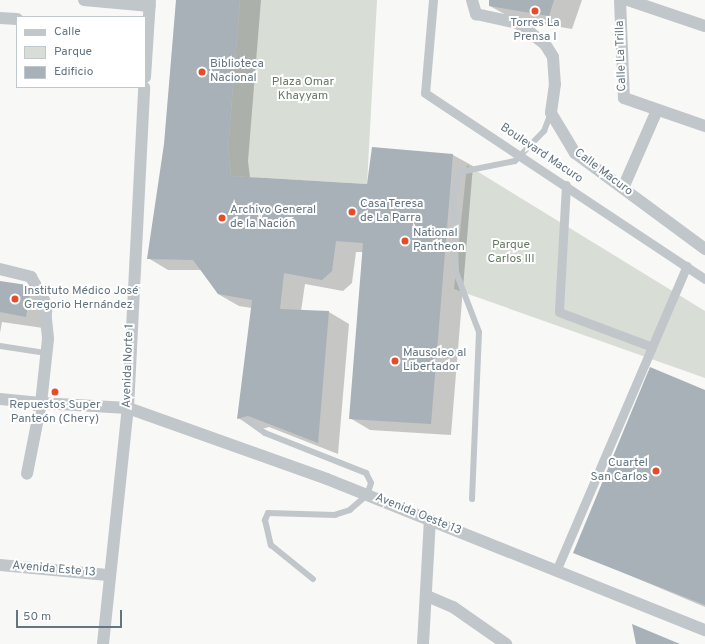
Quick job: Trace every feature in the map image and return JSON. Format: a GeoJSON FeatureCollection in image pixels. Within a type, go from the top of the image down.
{"type":"FeatureCollection","features":[{"type":"Feature","properties":{"kind":"street"},"geometry":{"type":"LineString","coordinates":[[84,0],[150,3],[146,27]]}},
{"type":"Feature","properties":{"kind":"street","name":"Boulevard Macuro"},"geometry":{"type":"LineString","coordinates":[[433,0],[425,93],[566,184],[705,278]]}},
{"type":"Feature","properties":{"kind":"street"},"geometry":{"type":"LineString","coordinates":[[472,0],[476,14],[518,23],[545,44],[553,57],[555,84],[551,113]]}},
{"type":"Feature","properties":{"kind":"street","name":"Calle La Trilla"},"geometry":{"type":"LineString","coordinates":[[620,0],[624,98],[705,126]]}},
{"type":"Feature","properties":{"kind":"street"},"geometry":{"type":"LineString","coordinates":[[628,0],[705,26]]}},
{"type":"Feature","properties":{"kind":"street"},"geometry":{"type":"LineString","coordinates":[[0,18],[16,19]]}},
{"type":"Feature","properties":{"kind":"street","name":"Avenida Norte 1"},"geometry":{"type":"LineString","coordinates":[[103,644],[108,575],[128,408],[144,88]]}},
{"type":"Feature","properties":{"kind":"street"},"geometry":{"type":"LineString","coordinates":[[623,188],[657,110]]}},
{"type":"Feature","properties":{"kind":"street","name":"Calle Macuro"},"geometry":{"type":"LineString","coordinates":[[551,113],[575,153],[705,249]]}},
{"type":"Feature","properties":{"kind":"street"},"geometry":{"type":"LineString","coordinates":[[566,184],[559,312],[652,347]]}},
{"type":"Feature","properties":{"kind":"street"},"geometry":{"type":"LineString","coordinates":[[556,571],[687,266]]}},
{"type":"Feature","properties":{"kind":"street"},"geometry":{"type":"LineString","coordinates":[[0,269],[31,277],[44,300],[46,353],[42,403],[28,474]]}},
{"type":"Feature","properties":{"kind":"street","name":"Avenida Oeste 13"},"geometry":{"type":"LineString","coordinates":[[0,399],[128,408],[367,495],[705,630]]}},
{"type":"Feature","properties":{"kind":"street"},"geometry":{"type":"LineString","coordinates":[[423,644],[427,596],[430,520]]}},
{"type":"Feature","properties":{"kind":"street","name":"Avenida Este 13"},"geometry":{"type":"LineString","coordinates":[[0,565],[108,575]]}},
{"type":"Feature","properties":{"kind":"street"},"geometry":{"type":"LineString","coordinates":[[427,596],[453,607],[506,644]]}},
{"type":"Feature","properties":{"kind":"lane"},"geometry":{"type":"LineString","coordinates":[[472,499],[478,332],[456,272],[453,196],[460,172],[515,161],[544,131],[551,113]]}},
{"type":"Feature","properties":{"kind":"lane"},"geometry":{"type":"LineString","coordinates":[[0,346],[46,353]]}},
{"type":"Feature","properties":{"kind":"lane"},"geometry":{"type":"LineString","coordinates":[[247,420],[266,433],[366,473],[371,485],[367,495],[350,510],[335,515],[268,513],[266,520],[271,545],[313,579]]}},
{"type":"Feature","properties":{"kind":"green space","name":"Plaza Omar Khayyam"},"geometry":{"type":"Polygon","coordinates":[[[240,0],[377,0],[367,184],[231,176],[228,149],[240,0]]]}},
{"type":"Feature","properties":{"kind":"green space","name":"Parque Carlos III"},"geometry":{"type":"Polygon","coordinates":[[[467,165],[705,311],[705,378],[454,289],[467,165]]]}},
{"type":"Feature","properties":{"kind":"building"},"geometry":{"type":"Polygon","coordinates":[[[176,0],[240,0],[228,149],[231,176],[367,184],[372,147],[453,154],[431,424],[349,419],[363,243],[336,241],[332,271],[322,280],[284,273],[280,309],[329,311],[318,443],[248,416],[237,419],[252,300],[218,294],[193,260],[147,259],[164,144],[176,0]]]}},
{"type":"Feature","properties":{"kind":"building","name":"Torres La Prensa I"},"geometry":{"type":"Polygon","coordinates":[[[489,0],[554,0],[549,16],[489,6],[489,0]]]}},
{"type":"Feature","properties":{"kind":"building","name":"Instituto Médico José Gregorio Hernández"},"geometry":{"type":"Polygon","coordinates":[[[0,281],[27,285],[30,291],[26,317],[0,312],[0,281]]]}},
{"type":"Feature","properties":{"kind":"building","name":"Cuartel San Carlos"},"geometry":{"type":"Polygon","coordinates":[[[650,367],[705,390],[705,605],[573,553],[650,367]]]}},
{"type":"Feature","properties":{"kind":"building"},"geometry":{"type":"Polygon","coordinates":[[[632,624],[680,644],[636,644],[632,624]]]}},
{"type":"Feature","properties":{"kind":"place","name":"Torres La Prensa I"},"geometry":{"type":"Point","coordinates":[535,11]}},
{"type":"Feature","properties":{"kind":"place","name":"Biblioteca Nacional"},"geometry":{"type":"Point","coordinates":[202,72]}},
{"type":"Feature","properties":{"kind":"place","name":"Casa Teresa de La Parra"},"geometry":{"type":"Point","coordinates":[352,212]}},
{"type":"Feature","properties":{"kind":"place","name":"Archivo General de la Nación"},"geometry":{"type":"Point","coordinates":[222,218]}},
{"type":"Feature","properties":{"kind":"place","name":"National Pantheon"},"geometry":{"type":"Point","coordinates":[405,241]}},
{"type":"Feature","properties":{"kind":"place","name":"Instituto Médico José Gregorio Hernández"},"geometry":{"type":"Point","coordinates":[15,299]}},
{"type":"Feature","properties":{"kind":"place","name":"Mausoleo al Libertador"},"geometry":{"type":"Point","coordinates":[395,361]}},
{"type":"Feature","properties":{"kind":"place","name":"Repuestos Super Panteón (Chery)"},"geometry":{"type":"Point","coordinates":[55,392]}},
{"type":"Feature","properties":{"kind":"place","name":"Cuartel San Carlos"},"geometry":{"type":"Point","coordinates":[656,471]}}]}
